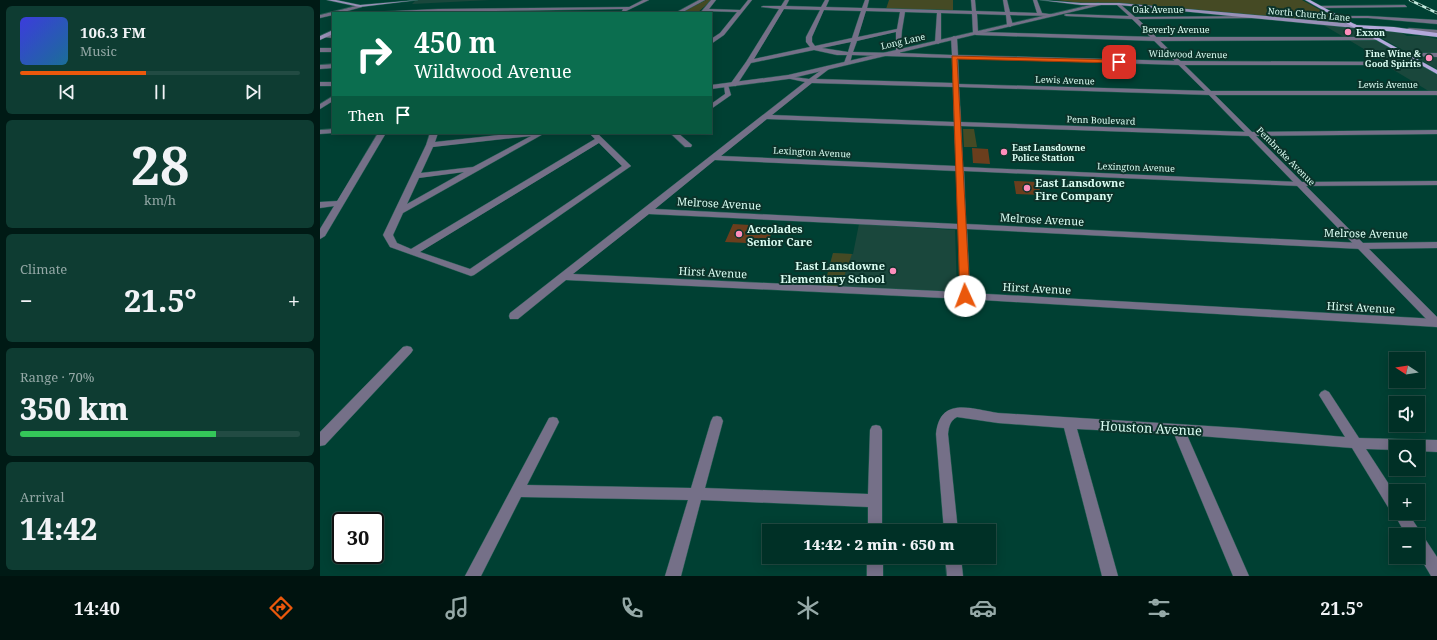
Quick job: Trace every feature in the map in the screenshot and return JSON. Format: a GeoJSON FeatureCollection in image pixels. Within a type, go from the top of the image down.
{"type":"FeatureCollection","features":[{"type":"Feature","properties":{"kind":"main road"},"geometry":{"type":"LineString","coordinates":[[329,0],[360,6],[384,2],[416,0]]}},
{"type":"Feature","properties":{"kind":"main road","name":"North Church Lane"},"geometry":{"type":"LineString","coordinates":[[1042,0],[1075,4],[1119,4],[1355,26]]}},
{"type":"Feature","properties":{"kind":"main road"},"geometry":{"type":"LineString","coordinates":[[1307,0],[1437,72]]}},
{"type":"Feature","properties":{"kind":"main road"},"geometry":{"type":"LineString","coordinates":[[373,12],[384,2]]}},
{"type":"Feature","properties":{"kind":"main road"},"geometry":{"type":"LineString","coordinates":[[1355,26],[1437,35]]}},
{"type":"Feature","properties":{"kind":"main road"},"geometry":{"type":"LineString","coordinates":[[323,37],[332,32]]}},
{"type":"Feature","properties":{"kind":"street"},"geometry":{"type":"LineString","coordinates":[[620,12],[647,0]]}},
{"type":"Feature","properties":{"kind":"street"},"geometry":{"type":"LineString","coordinates":[[679,12],[703,0]]}},
{"type":"Feature","properties":{"kind":"street"},"geometry":{"type":"LineString","coordinates":[[703,12],[714,0]]}},
{"type":"Feature","properties":{"kind":"street"},"geometry":{"type":"LineString","coordinates":[[712,41],[722,34],[750,0]]}},
{"type":"Feature","properties":{"kind":"street"},"geometry":{"type":"LineString","coordinates":[[734,85],[787,0]]}},
{"type":"Feature","properties":{"kind":"street"},"geometry":{"type":"LineString","coordinates":[[827,0],[809,40],[811,46],[830,52],[882,55]]}},
{"type":"Feature","properties":{"kind":"street"},"geometry":{"type":"LineString","coordinates":[[846,63],[867,0]]}},
{"type":"Feature","properties":{"kind":"street"},"geometry":{"type":"LineString","coordinates":[[973,0],[976,33]]}},
{"type":"Feature","properties":{"kind":"street"},"geometry":{"type":"LineString","coordinates":[[1005,0],[1010,25]]}},
{"type":"Feature","properties":{"kind":"street"},"geometry":{"type":"LineString","coordinates":[[1036,0],[1040,14]]}},
{"type":"Feature","properties":{"kind":"street"},"geometry":{"type":"LineString","coordinates":[[522,12],[534,3]]}},
{"type":"Feature","properties":{"kind":"street","name":"Long Lane"},"geometry":{"type":"LineString","coordinates":[[712,87],[788,77],[1099,4]]}},
{"type":"Feature","properties":{"kind":"street","name":"Pembroke Avenue"},"geometry":{"type":"LineString","coordinates":[[1119,4],[1210,93],[1437,323]]}},
{"type":"Feature","properties":{"kind":"street"},"geometry":{"type":"LineString","coordinates":[[338,12],[360,6]]}},
{"type":"Feature","properties":{"kind":"street"},"geometry":{"type":"LineString","coordinates":[[1320,7],[1405,6]]}},
{"type":"Feature","properties":{"kind":"street"},"geometry":{"type":"LineString","coordinates":[[763,7],[1054,15]]}},
{"type":"Feature","properties":{"kind":"street"},"geometry":{"type":"LineString","coordinates":[[387,12],[418,10],[465,11],[628,8]]}},
{"type":"Feature","properties":{"kind":"street"},"geometry":{"type":"LineString","coordinates":[[703,12],[741,11]]}},
{"type":"Feature","properties":{"kind":"street"},"geometry":{"type":"LineString","coordinates":[[898,52],[899,30],[903,11]]}},
{"type":"Feature","properties":{"kind":"street"},"geometry":{"type":"LineString","coordinates":[[938,42],[939,12]]}},
{"type":"Feature","properties":{"kind":"street"},"geometry":{"type":"LineString","coordinates":[[320,17],[332,14]]}},
{"type":"Feature","properties":{"kind":"street","name":"Oak Avenue"},"geometry":{"type":"LineString","coordinates":[[1054,15],[1134,18],[1262,17]]}},
{"type":"Feature","properties":{"kind":"street"},"geometry":{"type":"LineString","coordinates":[[1338,17],[1368,17],[1437,22]]}},
{"type":"Feature","properties":{"kind":"street"},"geometry":{"type":"LineString","coordinates":[[749,62],[899,30]]}},
{"type":"Feature","properties":{"kind":"street"},"geometry":{"type":"LineString","coordinates":[[1399,30],[1437,32]]}},
{"type":"Feature","properties":{"kind":"street","name":"Beverly Avenue"},"geometry":{"type":"LineString","coordinates":[[976,33],[1156,39],[1377,38]]}},
{"type":"Feature","properties":{"kind":"street"},"geometry":{"type":"LineString","coordinates":[[954,38],[965,296]]}},
{"type":"Feature","properties":{"kind":"street"},"geometry":{"type":"LineString","coordinates":[[320,50],[332,50]]}},
{"type":"Feature","properties":{"kind":"street","name":"Wildwood Avenue"},"geometry":{"type":"LineString","coordinates":[[882,55],[1180,63],[1421,64]]}},
{"type":"Feature","properties":{"kind":"street"},"geometry":{"type":"LineString","coordinates":[[1407,55],[1437,55]]}},
{"type":"Feature","properties":{"kind":"street"},"geometry":{"type":"LineString","coordinates":[[320,67],[332,66]]}},
{"type":"Feature","properties":{"kind":"street"},"geometry":{"type":"LineString","coordinates":[[514,316],[827,68]]}},
{"type":"Feature","properties":{"kind":"street","name":"Lewis Avenue"},"geometry":{"type":"LineString","coordinates":[[788,77],[810,81],[1210,93],[1437,93]]}},
{"type":"Feature","properties":{"kind":"street"},"geometry":{"type":"LineString","coordinates":[[320,84],[332,84]]}},
{"type":"Feature","properties":{"kind":"street"},"geometry":{"type":"LineString","coordinates":[[712,106],[728,95],[726,86]]}},
{"type":"Feature","properties":{"kind":"street"},"geometry":{"type":"LineString","coordinates":[[321,106],[332,99]]}},
{"type":"Feature","properties":{"kind":"street","name":"Penn Boulevard"},"geometry":{"type":"LineString","coordinates":[[765,117],[1249,134],[1437,132]]}},
{"type":"Feature","properties":{"kind":"street"},"geometry":{"type":"LineString","coordinates":[[320,132],[332,131]]}},
{"type":"Feature","properties":{"kind":"street"},"geometry":{"type":"LineString","coordinates":[[320,236],[381,134]]}},
{"type":"Feature","properties":{"kind":"street"},"geometry":{"type":"LineString","coordinates":[[434,134],[416,176],[388,235],[393,244],[412,253],[471,273],[627,166],[594,134]]}},
{"type":"Feature","properties":{"kind":"street"},"geometry":{"type":"LineString","coordinates":[[430,145],[532,134]]}},
{"type":"Feature","properties":{"kind":"street"},"geometry":{"type":"LineString","coordinates":[[398,212],[539,134]]}},
{"type":"Feature","properties":{"kind":"street"},"geometry":{"type":"LineString","coordinates":[[675,134],[688,145]]}},
{"type":"Feature","properties":{"kind":"street"},"geometry":{"type":"LineString","coordinates":[[412,253],[600,139]]}},
{"type":"Feature","properties":{"kind":"street","name":"Lexington Avenue"},"geometry":{"type":"LineString","coordinates":[[714,158],[1299,184],[1437,183]]}},
{"type":"Feature","properties":{"kind":"street"},"geometry":{"type":"LineString","coordinates":[[416,176],[478,168]]}},
{"type":"Feature","properties":{"kind":"street"},"geometry":{"type":"LineString","coordinates":[[320,206],[340,203]]}},
{"type":"Feature","properties":{"kind":"street","name":"Melrose Avenue"},"geometry":{"type":"LineString","coordinates":[[647,211],[1361,246],[1437,245]]}},
{"type":"Feature","properties":{"kind":"street","name":"Hirst Avenue"},"geometry":{"type":"LineString","coordinates":[[564,277],[965,296],[1437,323]]}},
{"type":"Feature","properties":{"kind":"street"},"geometry":{"type":"LineString","coordinates":[[320,441],[407,350]]}},
{"type":"Feature","properties":{"kind":"street"},"geometry":{"type":"LineString","coordinates":[[1325,395],[1389,496]]}},
{"type":"Feature","properties":{"kind":"street","name":"Houston Avenue"},"geometry":{"type":"LineString","coordinates":[[950,524],[942,434],[943,425],[948,416],[955,412],[998,418],[1355,443],[1437,446]]}},
{"type":"Feature","properties":{"kind":"street"},"geometry":{"type":"LineString","coordinates":[[472,576],[553,422]]}},
{"type":"Feature","properties":{"kind":"street"},"geometry":{"type":"LineString","coordinates":[[673,576],[717,422]]}},
{"type":"Feature","properties":{"kind":"street"},"geometry":{"type":"LineString","coordinates":[[1069,423],[1110,576]]}},
{"type":"Feature","properties":{"kind":"street"},"geometry":{"type":"LineString","coordinates":[[875,524],[876,430]]}},
{"type":"Feature","properties":{"kind":"street"},"geometry":{"type":"LineString","coordinates":[[1178,430],[1241,576]]}},
{"type":"Feature","properties":{"kind":"street"},"geometry":{"type":"LineString","coordinates":[[518,491],[697,494],[876,500]]}},
{"type":"Feature","properties":{"kind":"street"},"geometry":{"type":"LineString","coordinates":[[1427,549],[1437,571]]}},
{"type":"Feature","properties":{"kind":"street"},"geometry":{"type":"LineString","coordinates":[[875,564],[875,576]]}},
{"type":"Feature","properties":{"kind":"street"},"geometry":{"type":"LineString","coordinates":[[954,564],[955,576]]}},
{"type":"Feature","properties":{"kind":"shaded area"},"geometry":{"type":"Polygon","coordinates":[[[416,0],[490,0],[412,4],[416,0]]]}},
{"type":"Feature","properties":{"kind":"shaded area"},"geometry":{"type":"Polygon","coordinates":[[[1320,23],[1352,27],[1437,75],[1437,96],[1387,66],[1391,65],[1320,23]]]}},
{"type":"Feature","properties":{"kind":"shaded area"},"geometry":{"type":"Polygon","coordinates":[[[1371,29],[1402,33],[1407,36],[1424,36],[1437,39],[1437,69],[1369,31],[1371,29]]]}},
{"type":"Feature","properties":{"kind":"shaded area","name":"East Lansdowne Elementary School"},"geometry":{"type":"Polygon","coordinates":[[[859,224],[955,230],[957,292],[824,287],[833,253],[853,254],[859,224]]]}},
{"type":"Feature","properties":{"kind":"green space"},"geometry":{"type":"Polygon","coordinates":[[[706,0],[712,0],[698,12],[682,12],[706,0]]]}},
{"type":"Feature","properties":{"kind":"green space"},"geometry":{"type":"Polygon","coordinates":[[[889,0],[953,0],[953,10],[886,9],[889,0]]]}},
{"type":"Feature","properties":{"kind":"green space"},"geometry":{"type":"Polygon","coordinates":[[[1056,0],[1302,0],[1344,23],[1119,3],[1082,3],[1056,0]]]}},
{"type":"Feature","properties":{"kind":"green space"},"geometry":{"type":"Polygon","coordinates":[[[963,129],[974,129],[977,147],[964,147],[963,129]]]}},
{"type":"Feature","properties":{"kind":"green space"},"geometry":{"type":"Polygon","coordinates":[[[833,253],[852,254],[840,288],[824,287],[833,253]]]}},
{"type":"Feature","properties":{"kind":"building"},"geometry":{"type":"Polygon","coordinates":[[[972,148],[988,149],[990,164],[973,163],[972,148]]]}},
{"type":"Feature","properties":{"kind":"building","name":"East Lansdowne Fire Company"},"geometry":{"type":"Polygon","coordinates":[[[1014,181],[1038,182],[1041,195],[1016,194],[1014,181]]]}},
{"type":"Feature","properties":{"kind":"building","name":"Accolades Senior Care"},"geometry":{"type":"Polygon","coordinates":[[[733,224],[750,225],[747,230],[750,230],[749,233],[771,234],[768,244],[725,242],[733,224]]]}},
{"type":"Feature","properties":{"kind":"railway"},"geometry":{"type":"LineString","coordinates":[[1410,0],[1437,13]]}},
{"type":"Feature","properties":{"kind":"place","name":"Exxon"},"geometry":{"type":"Point","coordinates":[1348,32]}},
{"type":"Feature","properties":{"kind":"place","name":"Fine Wine & Good Spirits"},"geometry":{"type":"Point","coordinates":[1429,58]}},
{"type":"Feature","properties":{"kind":"place","name":"East Lansdowne Police Station"},"geometry":{"type":"Point","coordinates":[1004,152]}},
{"type":"Feature","properties":{"kind":"place","name":"East Lansdowne Fire Company"},"geometry":{"type":"Point","coordinates":[1027,188]}},
{"type":"Feature","properties":{"kind":"place","name":"Accolades Senior Care"},"geometry":{"type":"Point","coordinates":[739,234]}},
{"type":"Feature","properties":{"kind":"place","name":"East Lansdowne Elementary School"},"geometry":{"type":"Point","coordinates":[893,271]}},
{"type":"Feature","properties":{"kind":"route"},"geometry":{"type":"LineString","coordinates":[[965,296],[954,57],[1119,62]]}}]}
